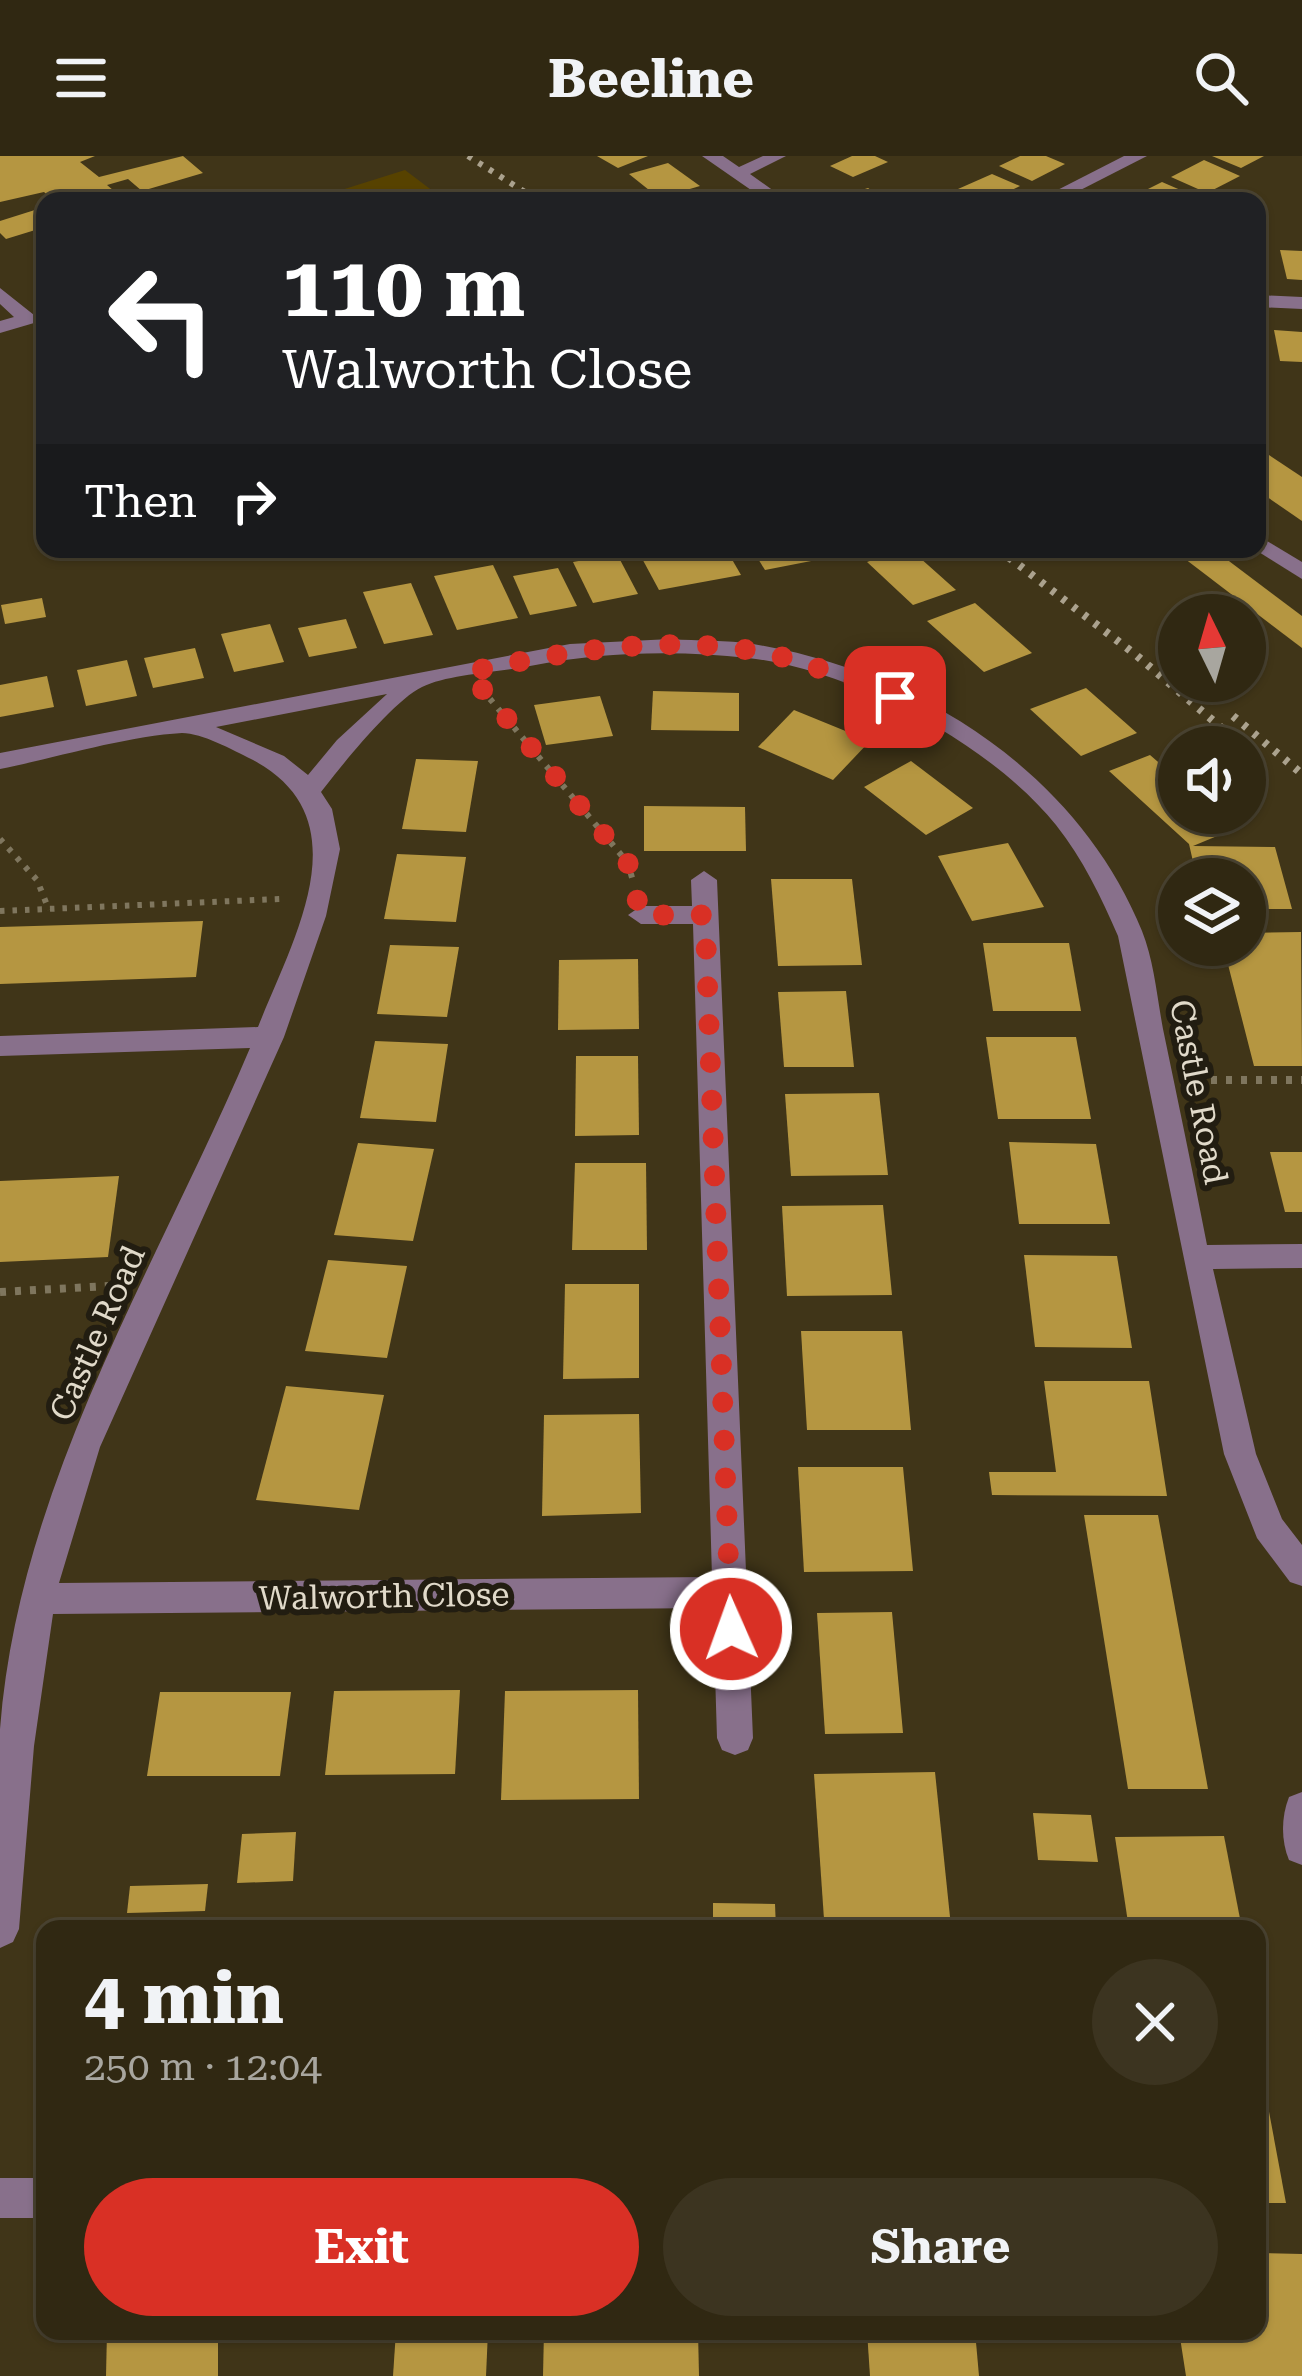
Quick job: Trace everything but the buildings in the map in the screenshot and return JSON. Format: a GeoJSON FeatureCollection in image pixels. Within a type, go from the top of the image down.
{"type":"FeatureCollection","features":[{"type":"Feature","properties":{"kind":"street"},"geometry":{"type":"LineString","coordinates":[[711,156],[767,192]]}},
{"type":"Feature","properties":{"kind":"street"},"geometry":{"type":"LineString","coordinates":[[739,172],[777,156]]}},
{"type":"Feature","properties":{"kind":"street"},"geometry":{"type":"LineString","coordinates":[[1064,192],[1138,156]]}},
{"type":"Feature","properties":{"kind":"street"},"geometry":{"type":"LineString","coordinates":[[0,294],[27,319],[0,327]]}},
{"type":"Feature","properties":{"kind":"street"},"geometry":{"type":"LineString","coordinates":[[1266,301],[1302,303]]}},
{"type":"Feature","properties":{"kind":"street"},"geometry":{"type":"LineString","coordinates":[[1266,547],[1302,572]]}},
{"type":"Feature","properties":{"kind":"street","name":"Castle Road"},"geometry":{"type":"LineString","coordinates":[[0,761],[570,651],[671,646],[753,651],[824,670],[895,697],[959,730],[1006,764],[1063,818],[1105,878],[1131,936],[1240,1454],[1269,1528],[1302,1571]]}},
{"type":"Feature","properties":{"kind":"street"},"geometry":{"type":"LineString","coordinates":[[191,726],[288,768],[308,792],[345,745],[416,680]]}},
{"type":"Feature","properties":{"kind":"street","name":"Castle Road"},"geometry":{"type":"LineString","coordinates":[[0,1929],[6,1777],[39,1599],[83,1450],[270,1037],[320,897],[326,835],[319,805],[308,792]]}},
{"type":"Feature","properties":{"kind":"street"},"geometry":{"type":"LineString","coordinates":[[704,880],[735,1738]]}},
{"type":"Feature","properties":{"kind":"street"},"geometry":{"type":"LineString","coordinates":[[641,915],[705,915]]}},
{"type":"Feature","properties":{"kind":"street"},"geometry":{"type":"LineString","coordinates":[[0,1046],[270,1037]]}},
{"type":"Feature","properties":{"kind":"street"},"geometry":{"type":"LineString","coordinates":[[1195,1257],[1302,1256]]}},
{"type":"Feature","properties":{"kind":"street","name":"Walworth Close"},"geometry":{"type":"LineString","coordinates":[[39,1599],[730,1592]]}},
{"type":"Feature","properties":{"kind":"street"},"geometry":{"type":"LineString","coordinates":[[1302,1810],[1302,1846]]}},
{"type":"Feature","properties":{"kind":"street"},"geometry":{"type":"LineString","coordinates":[[0,2198],[36,2198]]}},
{"type":"Feature","properties":{"kind":"path"},"geometry":{"type":"LineString","coordinates":[[468,672],[628,863],[641,915]]}},
{"type":"Feature","properties":{"kind":"path"},"geometry":{"type":"LineString","coordinates":[[0,839],[37,880],[50,910]]}},
{"type":"Feature","properties":{"kind":"path"},"geometry":{"type":"LineString","coordinates":[[0,911],[320,897]]}},
{"type":"Feature","properties":{"kind":"path"},"geometry":{"type":"LineString","coordinates":[[1160,1080],[1302,1080]]}},
{"type":"Feature","properties":{"kind":"path"},"geometry":{"type":"LineString","coordinates":[[0,1292],[159,1284]]}},
{"type":"Feature","properties":{"kind":"shaded area"},"geometry":{"type":"Polygon","coordinates":[[[405,170],[434,192],[335,192],[405,170]]]}},
{"type":"Feature","properties":{"kind":"railway"},"geometry":{"type":"LineString","coordinates":[[468,156],[525,192]]}},
{"type":"Feature","properties":{"kind":"railway"},"geometry":{"type":"LineString","coordinates":[[1010,558],[1219,726]]}},
{"type":"Feature","properties":{"kind":"railway"},"geometry":{"type":"LineString","coordinates":[[1233,716],[1302,774]]}},
{"type":"Feature","properties":{"kind":"route"},"geometry":{"type":"LineString","coordinates":[[731,1629],[705,915],[641,915],[628,863],[468,672],[570,651],[712,648],[753,651],[824,670],[895,697]]}}]}
